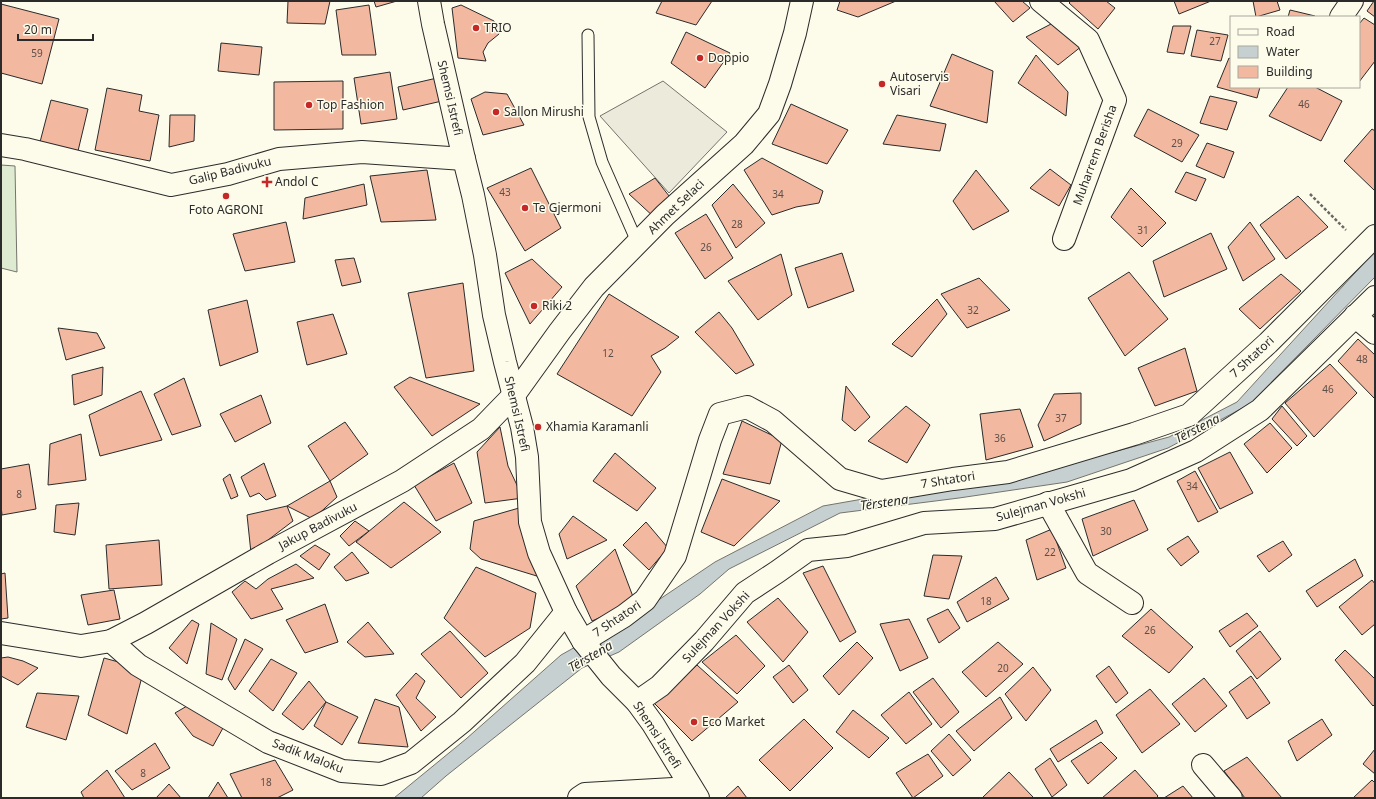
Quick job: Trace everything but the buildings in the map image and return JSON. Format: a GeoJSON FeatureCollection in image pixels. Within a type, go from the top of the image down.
{"type":"FeatureCollection","features":[{"type":"Feature","properties":{"kind":"street","name":"Shemsi Istrefi"},"geometry":{"type":"LineString","coordinates":[[429,1],[473,196],[485,255],[494,315],[522,427],[527,457],[530,522],[539,553],[566,612],[583,641],[611,676],[637,702],[653,724],[694,793]]}},
{"type":"Feature","properties":{"kind":"street","name":"Ahmet Selaci"},"geometry":{"type":"LineString","coordinates":[[514,395],[594,287],[665,215],[744,144],[769,114],[780,84],[795,33],[802,1]]}},
{"type":"Feature","properties":{"kind":"street","name":"Muharrem Berisha"},"geometry":{"type":"LineString","coordinates":[[1041,1],[1088,40],[1115,100],[1064,239]]}},
{"type":"Feature","properties":{"kind":"street"},"geometry":{"type":"LineString","coordinates":[[1342,16],[1352,1]]}},
{"type":"Feature","properties":{"kind":"street","name":"Galip Badivuku"},"geometry":{"type":"LineString","coordinates":[[1,144],[171,185],[228,174],[279,159],[362,152],[464,159]]}},
{"type":"Feature","properties":{"kind":"street","name":"7 Shtatori"},"geometry":{"type":"LineString","coordinates":[[583,641],[624,616],[645,600],[675,556],[710,440],[720,414],[747,407],[773,422],[840,478],[881,491],[953,479],[1008,472],[1134,434],[1189,415],[1268,343],[1369,242]]}},
{"type":"Feature","properties":{"kind":"street","name":"Sulejman Vokshi"},"geometry":{"type":"LineString","coordinates":[[637,702],[660,686],[704,641],[745,593],[808,550],[847,546],[924,523],[995,519],[1131,480],[1196,452],[1260,410],[1375,297]]}},
{"type":"Feature","properties":{"kind":"street"},"geometry":{"type":"LineString","coordinates":[[1355,316],[1375,334]]}},
{"type":"Feature","properties":{"kind":"street","name":"Jakup Badivuku"},"geometry":{"type":"LineString","coordinates":[[1,633],[81,646],[111,641],[146,623],[268,553],[402,481],[481,429],[514,395]]}},
{"type":"Feature","properties":{"kind":"street"},"geometry":{"type":"LineString","coordinates":[[1048,504],[1087,573],[1132,603]]}},
{"type":"Feature","properties":{"kind":"street","name":"Sadik Maloku"},"geometry":{"type":"LineString","coordinates":[[111,641],[138,665],[268,742],[342,771],[381,774],[411,764],[462,722],[525,663],[566,612]]}},
{"type":"Feature","properties":{"kind":"street"},"geometry":{"type":"LineString","coordinates":[[1203,765],[1231,798]]}},
{"type":"Feature","properties":{"kind":"street","name":"Shemsi Istrefi"},"geometry":{"type":"LineString","coordinates":[[579,798],[585,794],[694,793]]}},
{"type":"Feature","properties":{"kind":"lane"},"geometry":{"type":"LineString","coordinates":[[588,35],[588,117],[602,162],[638,244]]}},
{"type":"Feature","properties":{"kind":"path"},"geometry":{"type":"LineString","coordinates":[[1310,194],[1369,242]]}},
{"type":"Feature","properties":{"kind":"green space"},"geometry":{"type":"Polygon","coordinates":[[[1,165],[15,166],[17,272],[1,268],[1,165]]]}},
{"type":"Feature","properties":{"kind":"shaded area"},"geometry":{"type":"Polygon","coordinates":[[[663,81],[727,132],[669,193],[600,116],[663,81]]]}},
{"type":"Feature","properties":{"kind":"water","name":"Tërstena"},"geometry":{"type":"Polygon","coordinates":[[[1375,251],[1375,277],[1250,404],[1168,448],[1067,482],[959,498],[840,513],[729,569],[700,594],[619,652],[582,668],[446,776],[421,798],[394,798],[466,739],[561,655],[654,603],[715,562],[823,506],[880,496],[998,483],[1169,437],[1237,402],[1375,251]]]}},
{"type":"Feature","properties":{"kind":"place","name":"TRIO"},"geometry":{"type":"Point","coordinates":[476,28]}},
{"type":"Feature","properties":{"kind":"place","name":"Doppio"},"geometry":{"type":"Point","coordinates":[700,58]}},
{"type":"Feature","properties":{"kind":"place","name":"Autoservis Visari"},"geometry":{"type":"Point","coordinates":[882,84]}},
{"type":"Feature","properties":{"kind":"place","name":"Top Fashion"},"geometry":{"type":"Point","coordinates":[309,105]}},
{"type":"Feature","properties":{"kind":"place","name":"Sallon Mirushi"},"geometry":{"type":"Point","coordinates":[496,112]}},
{"type":"Feature","properties":{"kind":"place","name":"Andol C"},"geometry":{"type":"Point","coordinates":[267,182]}},
{"type":"Feature","properties":{"kind":"place","name":"Foto AGRONI"},"geometry":{"type":"Point","coordinates":[226,196]}},
{"type":"Feature","properties":{"kind":"place","name":"Te Gjermoni"},"geometry":{"type":"Point","coordinates":[525,208]}},
{"type":"Feature","properties":{"kind":"place","name":"Riki 2"},"geometry":{"type":"Point","coordinates":[534,306]}},
{"type":"Feature","properties":{"kind":"place","name":"Xhamia Karamanli"},"geometry":{"type":"Point","coordinates":[538,427]}},
{"type":"Feature","properties":{"kind":"place","name":"Eco Market"},"geometry":{"type":"Point","coordinates":[694,722]}}]}
